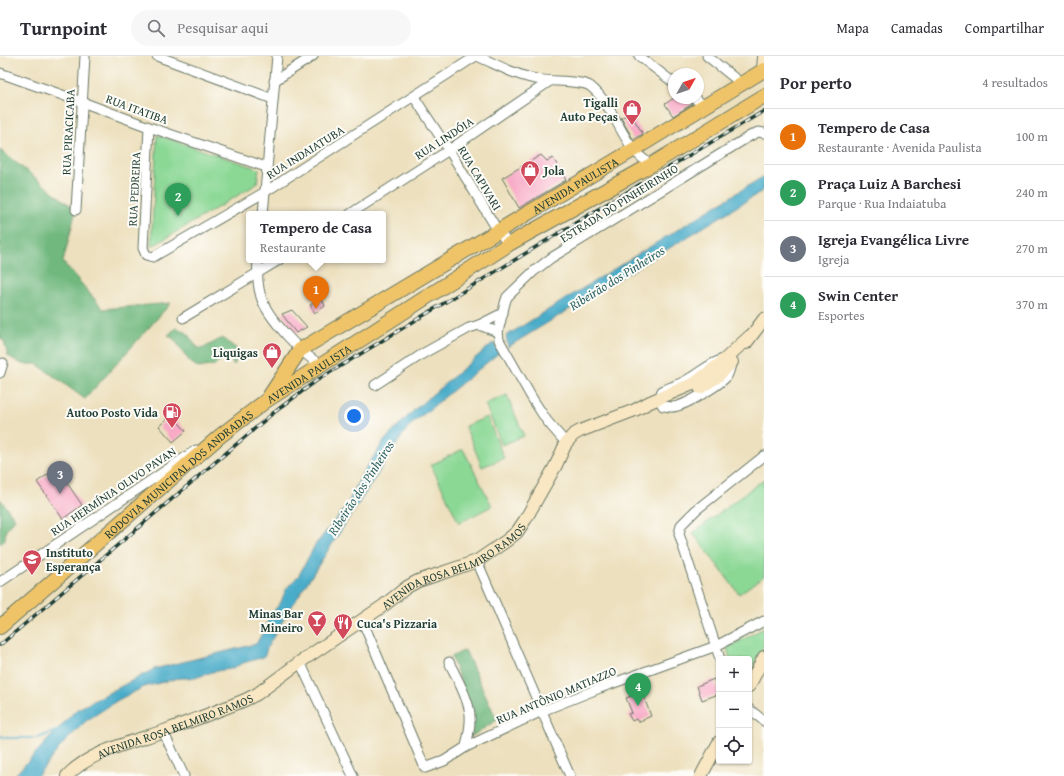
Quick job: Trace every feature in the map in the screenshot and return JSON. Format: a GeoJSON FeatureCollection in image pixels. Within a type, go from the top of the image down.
{"type":"FeatureCollection","features":[{"type":"Feature","properties":{"kind":"main road"},"geometry":{"type":"LineString","coordinates":[[763,70],[764,56]]}},
{"type":"Feature","properties":{"kind":"main road","name":"AVENIDA PAULISTA"},"geometry":{"type":"LineString","coordinates":[[704,100],[742,84],[763,70]]}},
{"type":"Feature","properties":{"kind":"main road","name":"AVENIDA PAULISTA"},"geometry":{"type":"LineString","coordinates":[[267,400],[509,244],[651,165],[764,96]]}},
{"type":"Feature","properties":{"kind":"main road","name":"AVENIDA PAULISTA"},"geometry":{"type":"LineString","coordinates":[[267,400],[300,350],[633,150],[697,104]]}},
{"type":"Feature","properties":{"kind":"main road"},"geometry":{"type":"LineString","coordinates":[[726,362],[740,354],[750,336],[764,318]]}},
{"type":"Feature","properties":{"kind":"main road","name":"AVENIDA ROSA BELMIRO RAMOS"},"geometry":{"type":"LineString","coordinates":[[67,776],[96,756],[127,743],[245,700],[257,694],[407,587],[418,581],[477,561],[517,532],[556,464],[566,443],[573,435],[635,410],[652,409],[696,387],[726,362]]}},
{"type":"Feature","properties":{"kind":"main road","name":"RODOVIA MUNICIPAL DOS ANDRADAS"},"geometry":{"type":"LineString","coordinates":[[0,627],[220,436],[267,400]]}},
{"type":"Feature","properties":{"kind":"main road"},"geometry":{"type":"LineString","coordinates":[[752,680],[764,658]]}},
{"type":"Feature","properties":{"kind":"main road"},"geometry":{"type":"LineString","coordinates":[[701,776],[716,748]]}},
{"type":"Feature","properties":{"kind":"street","name":"RUA PIRACICABA"},"geometry":{"type":"LineString","coordinates":[[76,210],[85,56]]}},
{"type":"Feature","properties":{"kind":"street"},"geometry":{"type":"LineString","coordinates":[[158,56],[272,99]]}},
{"type":"Feature","properties":{"kind":"street"},"geometry":{"type":"LineString","coordinates":[[263,211],[277,56]]}},
{"type":"Feature","properties":{"kind":"street"},"geometry":{"type":"LineString","coordinates":[[274,81],[313,56]]}},
{"type":"Feature","properties":{"kind":"street"},"geometry":{"type":"LineString","coordinates":[[477,56],[519,75],[550,81],[579,82],[589,86],[601,98],[633,150],[651,165]]}},
{"type":"Feature","properties":{"kind":"street","name":"RUA INDAIATUBA"},"geometry":{"type":"LineString","coordinates":[[144,253],[153,258],[265,192],[477,56]]}},
{"type":"Feature","properties":{"kind":"street"},"geometry":{"type":"LineString","coordinates":[[639,56],[668,78]]}},
{"type":"Feature","properties":{"kind":"street"},"geometry":{"type":"LineString","coordinates":[[707,56],[742,84]]}},
{"type":"Feature","properties":{"kind":"street","name":"RUA ITATIBA"},"geometry":{"type":"LineString","coordinates":[[0,73],[149,127],[266,167]]}},
{"type":"Feature","properties":{"kind":"street","name":"RUA LINDÓIA"},"geometry":{"type":"LineString","coordinates":[[355,211],[449,150],[550,81]]}},
{"type":"Feature","properties":{"kind":"street","name":"RUA CAPIVARI"},"geometry":{"type":"LineString","coordinates":[[414,97],[449,150],[498,231],[509,244]]}},
{"type":"Feature","properties":{"kind":"street","name":"RUA PEDREIRA"},"geometry":{"type":"LineString","coordinates":[[144,253],[149,127]]}},
{"type":"Feature","properties":{"kind":"street","name":"ESTRADA DO PINHEIRINHO"},"geometry":{"type":"LineString","coordinates":[[498,336],[507,297],[533,272],[551,258],[750,136],[758,132],[764,133]]}},
{"type":"Feature","properties":{"kind":"street"},"geometry":{"type":"LineString","coordinates":[[258,263],[257,274],[261,298],[280,328],[300,350],[316,362],[322,364]]}},
{"type":"Feature","properties":{"kind":"street"},"geometry":{"type":"LineString","coordinates":[[183,318],[274,263]]}},
{"type":"Feature","properties":{"kind":"street"},"geometry":{"type":"LineString","coordinates":[[375,385],[469,328],[503,313]]}},
{"type":"Feature","properties":{"kind":"street"},"geometry":{"type":"LineString","coordinates":[[479,324],[498,336],[506,353],[547,421],[566,443]]}},
{"type":"Feature","properties":{"kind":"street"},"geometry":{"type":"LineString","coordinates":[[715,362],[726,362],[728,375],[707,391],[678,406],[673,407],[664,403],[662,391],[685,381],[715,362]]}},
{"type":"Feature","properties":{"kind":"street"},"geometry":{"type":"LineString","coordinates":[[0,373],[3,363]]}},
{"type":"Feature","properties":{"kind":"street","name":"RUA HERMÍNIA OLIVO PAVAN"},"geometry":{"type":"LineString","coordinates":[[0,582],[184,458],[220,436]]}},
{"type":"Feature","properties":{"kind":"street"},"geometry":{"type":"LineString","coordinates":[[719,656],[679,534],[681,525],[696,510],[764,456]]}},
{"type":"Feature","properties":{"kind":"street"},"geometry":{"type":"LineString","coordinates":[[477,561],[570,776]]}},
{"type":"Feature","properties":{"kind":"street","name":"RUA ANTÔNIO MATIAZZO"},"geometry":{"type":"LineString","coordinates":[[362,620],[426,768],[444,761],[466,747],[542,711],[600,688],[716,646],[764,621]]}},
{"type":"Feature","properties":{"kind":"street"},"geometry":{"type":"LineString","coordinates":[[300,662],[353,776]]}},
{"type":"Feature","properties":{"kind":"street"},"geometry":{"type":"LineString","coordinates":[[449,662],[467,702],[470,713],[470,724],[466,747]]}},
{"type":"Feature","properties":{"kind":"street"},"geometry":{"type":"LineString","coordinates":[[752,711],[764,721]]}},
{"type":"Feature","properties":{"kind":"street"},"geometry":{"type":"LineString","coordinates":[[163,731],[184,776]]}},
{"type":"Feature","properties":{"kind":"green space"},"geometry":{"type":"Polygon","coordinates":[[[157,135],[259,169],[257,184],[151,247],[157,135]]]}},
{"type":"Feature","properties":{"kind":"green space"},"geometry":{"type":"Polygon","coordinates":[[[0,150],[76,210],[63,262],[103,309],[171,303],[85,399],[37,364],[22,364],[8,356],[4,341],[0,338],[0,150]]]}},
{"type":"Feature","properties":{"kind":"green space"},"geometry":{"type":"Polygon","coordinates":[[[176,328],[186,332],[197,347],[202,349],[222,338],[241,352],[234,365],[227,356],[215,365],[199,368],[190,362],[174,339],[168,335],[176,328]]]}},
{"type":"Feature","properties":{"kind":"green space"},"geometry":{"type":"Polygon","coordinates":[[[507,395],[524,436],[502,445],[485,404],[507,395]]]}},
{"type":"Feature","properties":{"kind":"green space"},"geometry":{"type":"Polygon","coordinates":[[[487,417],[504,458],[482,467],[465,426],[487,417]]]}},
{"type":"Feature","properties":{"kind":"green space"},"geometry":{"type":"Polygon","coordinates":[[[463,449],[492,506],[459,523],[431,465],[463,449]]]}},
{"type":"Feature","properties":{"kind":"green space"},"geometry":{"type":"Polygon","coordinates":[[[764,479],[764,576],[739,594],[693,533],[764,479]]]}},
{"type":"Feature","properties":{"kind":"green space"},"geometry":{"type":"Polygon","coordinates":[[[0,499],[15,519],[6,530],[5,539],[2,543],[0,543],[0,499]]]}},
{"type":"Feature","properties":{"kind":"green space"},"geometry":{"type":"Polygon","coordinates":[[[764,628],[764,646],[752,667],[752,656],[729,656],[727,648],[764,628]]]}},
{"type":"Feature","properties":{"kind":"green space"},"geometry":{"type":"Polygon","coordinates":[[[465,650],[497,720],[472,736],[474,713],[451,657],[465,650]]]}},
{"type":"Feature","properties":{"kind":"water","name":"Ribeirão dos Pinheiros"},"geometry":{"type":"Polygon","coordinates":[[[764,176],[764,190],[508,347],[506,336],[764,176]]]}},
{"type":"Feature","properties":{"kind":"water","name":"Ribeirão dos Pinheiros"},"geometry":{"type":"Polygon","coordinates":[[[493,343],[500,352],[408,427],[285,617],[268,646],[264,657],[243,663],[233,668],[212,672],[195,678],[179,678],[144,687],[118,700],[86,721],[62,745],[37,776],[14,776],[76,710],[154,669],[256,644],[270,616],[281,602],[286,589],[299,575],[315,545],[346,507],[363,472],[385,440],[414,410],[493,343]]]}},
{"type":"Feature","properties":{"kind":"building"},"geometry":{"type":"Polygon","coordinates":[[[668,102],[668,104],[692,104],[673,116],[665,104],[668,102]]]}},
{"type":"Feature","properties":{"kind":"building","name":"Tigalli Auto Peças"},"geometry":{"type":"Polygon","coordinates":[[[630,113],[643,134],[633,139],[621,118],[630,113]]]}},
{"type":"Feature","properties":{"kind":"building","name":"Jola"},"geometry":{"type":"Polygon","coordinates":[[[541,155],[547,161],[553,158],[566,180],[519,208],[502,178],[541,155]]]}},
{"type":"Feature","properties":{"kind":"building"},"geometry":{"type":"Polygon","coordinates":[[[322,299],[325,306],[315,313],[310,305],[322,299]]]}},
{"type":"Feature","properties":{"kind":"building"},"geometry":{"type":"Polygon","coordinates":[[[292,310],[307,327],[296,333],[282,314],[292,310]]]}},
{"type":"Feature","properties":{"kind":"building","name":"Autoo Posto Vida"},"geometry":{"type":"Polygon","coordinates":[[[172,415],[186,431],[173,442],[159,426],[172,415]]]}},
{"type":"Feature","properties":{"kind":"building"},"geometry":{"type":"Polygon","coordinates":[[[57,468],[82,505],[63,519],[37,482],[57,468]]]}},
{"type":"Feature","properties":{"kind":"building"},"geometry":{"type":"Polygon","coordinates":[[[714,679],[716,685],[716,695],[702,700],[697,686],[714,679]]]}},
{"type":"Feature","properties":{"kind":"building"},"geometry":{"type":"Polygon","coordinates":[[[640,687],[651,716],[638,722],[636,719],[632,721],[628,714],[632,713],[626,698],[631,696],[630,690],[640,687]]]}},
{"type":"Feature","properties":{"kind":"waterway"},"geometry":{"type":"LineString","coordinates":[[0,736],[7,738],[38,738],[59,730]]}},
{"type":"Feature","properties":{"kind":"railway"},"geometry":{"type":"LineString","coordinates":[[0,645],[272,414],[316,381],[600,208],[764,111]]}},
{"type":"Feature","properties":{"kind":"place","name":"Tigalli Auto Peças"},"geometry":{"type":"Point","coordinates":[632,126]}},
{"type":"Feature","properties":{"kind":"place","name":"Jola"},"geometry":{"type":"Point","coordinates":[530,187]}},
{"type":"Feature","properties":{"kind":"place","name":"Praça Luiz A Barchesi"},"geometry":{"type":"Point","coordinates":[178,216]}},
{"type":"Feature","properties":{"kind":"place","name":"Tempero de Casa"},"geometry":{"type":"Point","coordinates":[316,309]}},
{"type":"Feature","properties":{"kind":"place","name":"Liquigas"},"geometry":{"type":"Point","coordinates":[272,369]}},
{"type":"Feature","properties":{"kind":"place","name":"Autoo Posto Vida"},"geometry":{"type":"Point","coordinates":[172,429]}},
{"type":"Feature","properties":{"kind":"place","name":"Igreja Evangélica Livre"},"geometry":{"type":"Point","coordinates":[60,494]}},
{"type":"Feature","properties":{"kind":"place","name":"Instituto Esperança"},"geometry":{"type":"Point","coordinates":[32,576]}},
{"type":"Feature","properties":{"kind":"place","name":"Minas Bar Mineiro"},"geometry":{"type":"Point","coordinates":[317,637]}},
{"type":"Feature","properties":{"kind":"place","name":"Cuca's Pizzaria"},"geometry":{"type":"Point","coordinates":[343,640]}},
{"type":"Feature","properties":{"kind":"place","name":"Swin Center"},"geometry":{"type":"Point","coordinates":[638,706]}}]}
